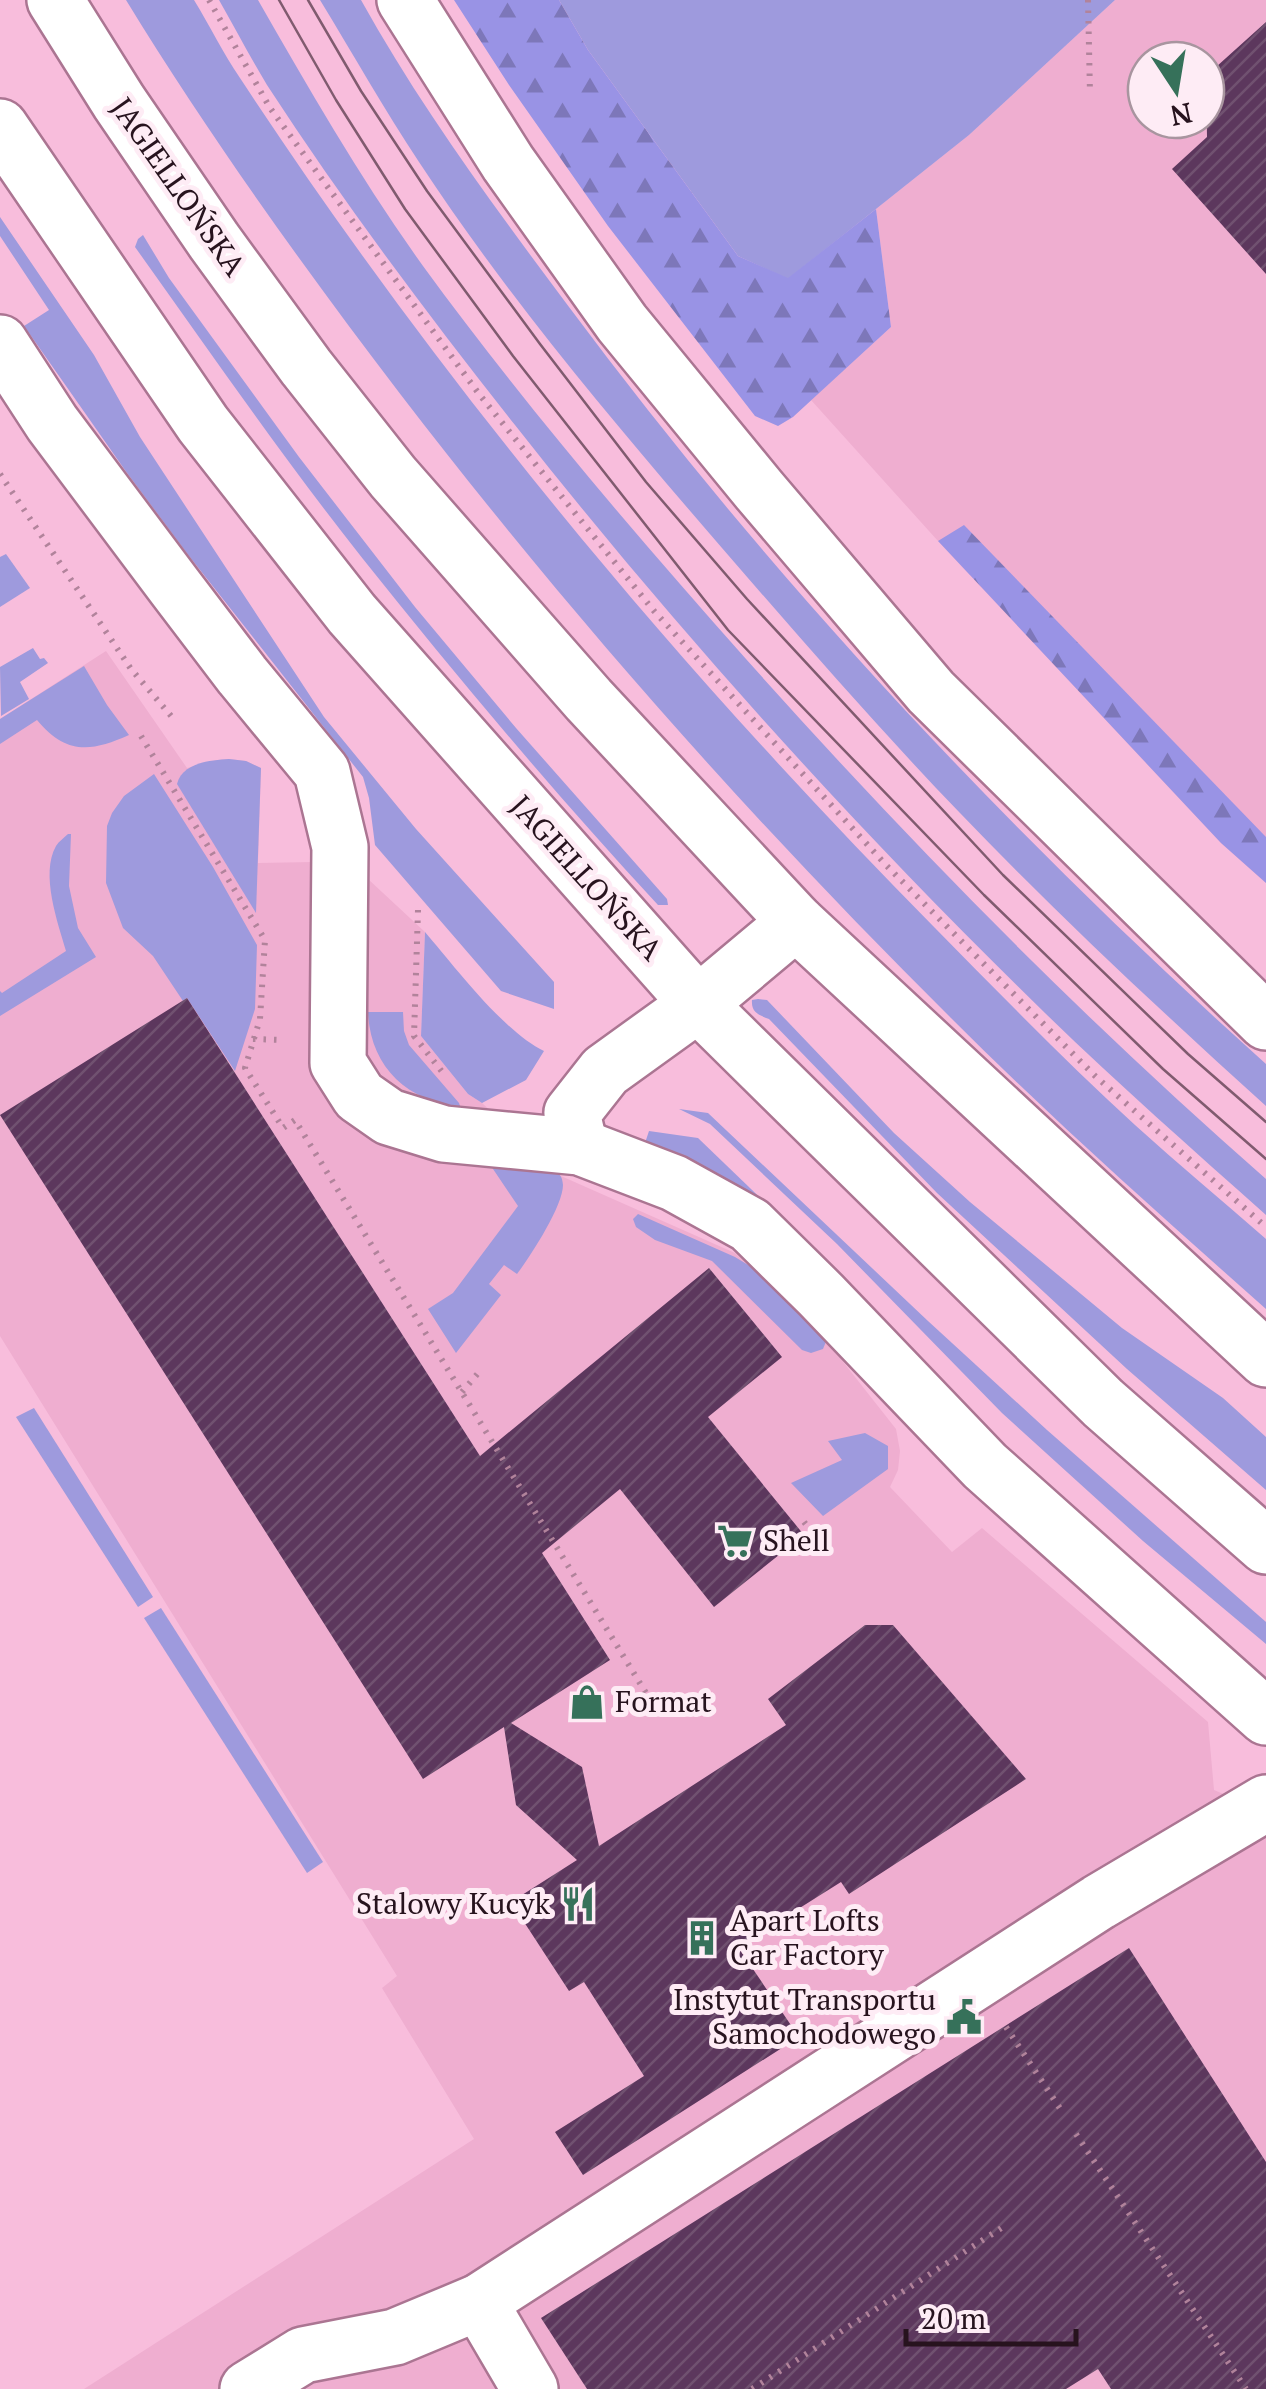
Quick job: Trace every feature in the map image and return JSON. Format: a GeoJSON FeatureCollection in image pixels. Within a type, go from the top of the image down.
{"type":"FeatureCollection","features":[{"type":"Feature","properties":{"kind":"main road","name":"JAGIELLOŃSKA"},"geometry":{"type":"LineString","coordinates":[[55,0],[118,102],[306,367],[393,477],[589,700],[796,922],[1266,1359]]}},
{"type":"Feature","properties":{"kind":"main road"},"geometry":{"type":"LineString","coordinates":[[405,0],[508,163],[622,324],[759,490],[930,692],[1266,1022]]}},
{"type":"Feature","properties":{"kind":"main road","name":"JAGIELLOŃSKA"},"geometry":{"type":"LineString","coordinates":[[0,127],[203,424],[352,614],[698,1004],[1103,1402],[1266,1546]]}},
{"type":"Feature","properties":{"kind":"main road"},"geometry":{"type":"LineString","coordinates":[[0,343],[52,423],[174,587],[322,772],[340,846],[338,1063],[358,1096],[389,1116],[444,1134],[580,1147],[674,1183],[750,1224],[985,1466],[1266,1717]]}},
{"type":"Feature","properties":{"kind":"main road"},"geometry":{"type":"LineString","coordinates":[[580,1147],[572,1114],[604,1071],[698,1004],[796,922]]}},
{"type":"Feature","properties":{"kind":"main road"},"geometry":{"type":"LineString","coordinates":[[248,2389],[303,2355],[395,2337],[479,2302],[1100,1902],[1266,1803]]}},
{"type":"Feature","properties":{"kind":"main road"},"geometry":{"type":"LineString","coordinates":[[479,2302],[530,2389]]}},
{"type":"Feature","properties":{"kind":"path"},"geometry":{"type":"LineString","coordinates":[[209,0],[270,108],[478,394],[654,610],[886,865],[1080,1061],[1266,1227]]}},
{"type":"Feature","properties":{"kind":"path"},"geometry":{"type":"LineString","coordinates":[[1088,0],[1090,94]]}},
{"type":"Feature","properties":{"kind":"path"},"geometry":{"type":"LineString","coordinates":[[0,474],[131,669],[172,717]]}},
{"type":"Feature","properties":{"kind":"path"},"geometry":{"type":"LineString","coordinates":[[141,736],[265,940],[260,1019],[245,1068],[282,1128],[295,1120],[646,1693]]}},
{"type":"Feature","properties":{"kind":"path"},"geometry":{"type":"LineString","coordinates":[[418,910],[414,1036],[495,1139]]}},
{"type":"Feature","properties":{"kind":"path"},"geometry":{"type":"LineString","coordinates":[[462,1392],[479,1372]]}},
{"type":"Feature","properties":{"kind":"path"},"geometry":{"type":"LineString","coordinates":[[804,1522],[815,1536]]}},
{"type":"Feature","properties":{"kind":"path"},"geometry":{"type":"LineString","coordinates":[[976,1982],[1063,2114]]}},
{"type":"Feature","properties":{"kind":"path"},"geometry":{"type":"LineString","coordinates":[[1076,2134],[1246,2389]]}},
{"type":"Feature","properties":{"kind":"path"},"geometry":{"type":"LineString","coordinates":[[752,2389],[1006,2225]]}},
{"type":"Feature","properties":{"kind":"shaded area"},"geometry":{"type":"Polygon","coordinates":[[[126,0],[194,0],[240,78],[397,303],[480,413],[655,625],[746,729],[1009,1003],[1135,1125],[1266,1239],[1266,1309],[951,1018],[735,793],[597,637],[465,477],[365,347],[224,152],[126,0]]]}},
{"type":"Feature","properties":{"kind":"shaded area"},"geometry":{"type":"Polygon","coordinates":[[[219,0],[258,0],[317,102],[423,266],[539,417],[662,563],[808,728],[934,862],[1129,1055],[1266,1179],[1266,1215],[1045,1013],[905,873],[704,653],[482,384],[387,258],[267,85],[219,0]]]}},
{"type":"Feature","properties":{"kind":"shaded area"},"geometry":{"type":"Polygon","coordinates":[[[320,0],[361,0],[408,80],[486,195],[647,409],[729,510],[812,607],[987,797],[1266,1064],[1266,1106],[1110,962],[960,813],[682,501],[489,263],[406,142],[320,0]]]}},
{"type":"Feature","properties":{"kind":"shaded area"},"geometry":{"type":"Polygon","coordinates":[[[559,0],[1115,0],[969,135],[788,279],[738,256],[588,50],[559,0]]]}},
{"type":"Feature","properties":{"kind":"shaded area"},"geometry":{"type":"Polygon","coordinates":[[[1115,0],[1266,0],[1266,883],[1221,843],[811,400],[891,327],[876,209],[969,135],[1115,0]]]}},
{"type":"Feature","properties":{"kind":"shaded area"},"geometry":{"type":"Polygon","coordinates":[[[0,217],[94,355],[140,437],[324,717],[416,829],[554,982],[554,1009],[501,991],[375,845],[363,777],[189,556],[24,326],[49,310],[0,236],[0,217]]]}},
{"type":"Feature","properties":{"kind":"shaded area"},"geometry":{"type":"Polygon","coordinates":[[[143,235],[169,278],[299,457],[415,607],[667,899],[668,905],[658,905],[582,821],[363,559],[275,444],[135,247],[143,235]]]}},
{"type":"Feature","properties":{"kind":"shaded area"},"geometry":{"type":"Polygon","coordinates":[[[6,554],[30,588],[0,607],[0,557],[6,554]]]}},
{"type":"Feature","properties":{"kind":"shaded area"},"geometry":{"type":"Polygon","coordinates":[[[33,648],[48,663],[20,682],[29,699],[1,716],[0,667],[33,648]]]}},
{"type":"Feature","properties":{"kind":"shaded area"},"geometry":{"type":"Polygon","coordinates":[[[106,651],[187,768],[229,759],[261,768],[258,863],[314,862],[368,879],[425,932],[421,1036],[468,1094],[561,1176],[735,1253],[818,1330],[896,1429],[900,1451],[898,1470],[890,1487],[952,1552],[982,1528],[1208,1722],[1214,1790],[1266,1812],[1266,2389],[84,2389],[474,2139],[382,1988],[397,1976],[0,1336],[0,719],[106,651]]]}},
{"type":"Feature","properties":{"kind":"shaded area"},"geometry":{"type":"Polygon","coordinates":[[[84,666],[129,735],[103,745],[80,747],[58,740],[37,720],[0,744],[0,719],[84,666]]]}},
{"type":"Feature","properties":{"kind":"shaded area"},"geometry":{"type":"Polygon","coordinates":[[[229,759],[261,768],[256,913],[177,784],[191,767],[229,759]]]}},
{"type":"Feature","properties":{"kind":"shaded area"},"geometry":{"type":"Polygon","coordinates":[[[154,774],[257,945],[255,1009],[235,1071],[187,998],[183,1001],[153,956],[123,928],[106,883],[107,826],[112,813],[124,796],[154,774]]]}},
{"type":"Feature","properties":{"kind":"shaded area"},"geometry":{"type":"Polygon","coordinates":[[[68,834],[69,886],[78,928],[96,957],[0,1016],[0,991],[66,951],[52,899],[50,870],[56,846],[68,834]]]}},
{"type":"Feature","properties":{"kind":"shaded area"},"geometry":{"type":"Polygon","coordinates":[[[425,932],[497,1014],[544,1051],[526,1080],[482,1103],[468,1094],[421,1036],[425,932]]]}},
{"type":"Feature","properties":{"kind":"shaded area"},"geometry":{"type":"Polygon","coordinates":[[[752,1000],[767,1000],[894,1133],[970,1202],[1122,1328],[1223,1398],[1266,1437],[1266,1490],[1127,1369],[937,1193],[769,1019],[754,1011],[752,1000]]]}},
{"type":"Feature","properties":{"kind":"shaded area"},"geometry":{"type":"Polygon","coordinates":[[[368,1012],[403,1012],[409,1045],[460,1106],[424,1097],[395,1078],[376,1049],[368,1012]]]}},
{"type":"Feature","properties":{"kind":"shaded area"},"geometry":{"type":"Polygon","coordinates":[[[679,1109],[708,1113],[1047,1430],[1266,1622],[1266,1644],[1143,1541],[1002,1413],[837,1244],[710,1124],[679,1109]]]}},
{"type":"Feature","properties":{"kind":"shaded area"},"geometry":{"type":"Polygon","coordinates":[[[649,1131],[698,1138],[780,1217],[647,1150],[649,1131]]]}},
{"type":"Feature","properties":{"kind":"shaded area"},"geometry":{"type":"Polygon","coordinates":[[[491,1166],[555,1171],[562,1180],[562,1194],[545,1231],[517,1274],[504,1265],[489,1284],[501,1295],[456,1353],[428,1309],[453,1293],[518,1206],[491,1166]]]}},
{"type":"Feature","properties":{"kind":"shaded area"},"geometry":{"type":"Polygon","coordinates":[[[638,1214],[735,1257],[773,1280],[827,1339],[823,1349],[811,1353],[802,1350],[712,1261],[655,1240],[636,1227],[633,1219],[638,1214]]]}},
{"type":"Feature","properties":{"kind":"shaded area"},"geometry":{"type":"Polygon","coordinates":[[[34,1408],[153,1597],[138,1607],[16,1417],[34,1408]]]}},
{"type":"Feature","properties":{"kind":"shaded area"},"geometry":{"type":"Polygon","coordinates":[[[865,1433],[888,1446],[888,1469],[823,1516],[791,1483],[842,1460],[828,1441],[865,1433]]]}},
{"type":"Feature","properties":{"kind":"shaded area"},"geometry":{"type":"Polygon","coordinates":[[[161,1608],[323,1862],[307,1873],[144,1618],[161,1608]]]}},
{"type":"Feature","properties":{"kind":"green space"},"geometry":{"type":"Polygon","coordinates":[[[454,0],[559,0],[588,50],[738,256],[788,278],[876,209],[891,327],[793,417],[778,426],[755,416],[608,226],[454,0]]]}},
{"type":"Feature","properties":{"kind":"green space"},"geometry":{"type":"Polygon","coordinates":[[[964,525],[1266,837],[1266,883],[1221,843],[938,541],[964,525]]]}},
{"type":"Feature","properties":{"kind":"building"},"geometry":{"type":"Polygon","coordinates":[[[1266,22],[1266,274],[1172,169],[1204,140],[1226,140],[1226,58],[1266,22]]]}},
{"type":"Feature","properties":{"kind":"building"},"geometry":{"type":"Polygon","coordinates":[[[187,998],[480,1456],[709,1268],[782,1357],[708,1417],[804,1535],[714,1607],[620,1489],[542,1553],[610,1660],[511,1723],[582,1767],[599,1846],[786,1725],[768,1699],[865,1625],[893,1625],[1026,1779],[849,1894],[841,1882],[738,1947],[799,2037],[583,2175],[555,2132],[644,2076],[584,1982],[569,1991],[511,1902],[577,1860],[516,1805],[504,1727],[423,1779],[0,1115],[187,998]]]}},
{"type":"Feature","properties":{"kind":"building"},"geometry":{"type":"Polygon","coordinates":[[[1129,1948],[1266,2162],[1266,2389],[1111,2389],[1098,2369],[1066,2389],[587,2389],[541,2318],[1129,1948]]]}},
{"type":"Feature","properties":{"kind":"tram line"},"geometry":{"type":"LineString","coordinates":[[279,0],[405,209],[513,356],[728,630],[984,895],[1163,1069],[1266,1159]]}},
{"type":"Feature","properties":{"kind":"tram line"},"geometry":{"type":"LineString","coordinates":[[308,0],[361,91],[427,191],[646,482],[747,599],[1003,875],[1188,1054],[1266,1122]]}},
{"type":"Feature","properties":{"kind":"place","name":"Shell"},"geometry":{"type":"Point","coordinates":[735,1541]}},
{"type":"Feature","properties":{"kind":"place","name":"Format"},"geometry":{"type":"Point","coordinates":[587,1702]}},
{"type":"Feature","properties":{"kind":"place","name":"Stalowy Kucyk"},"geometry":{"type":"Point","coordinates":[578,1904]}},
{"type":"Feature","properties":{"kind":"place","name":"Apart Lofts Car Factory"},"geometry":{"type":"Point","coordinates":[702,1938]}},
{"type":"Feature","properties":{"kind":"place","name":"Instytut Transportu Samochodowego"},"geometry":{"type":"Point","coordinates":[964,2017]}}]}
